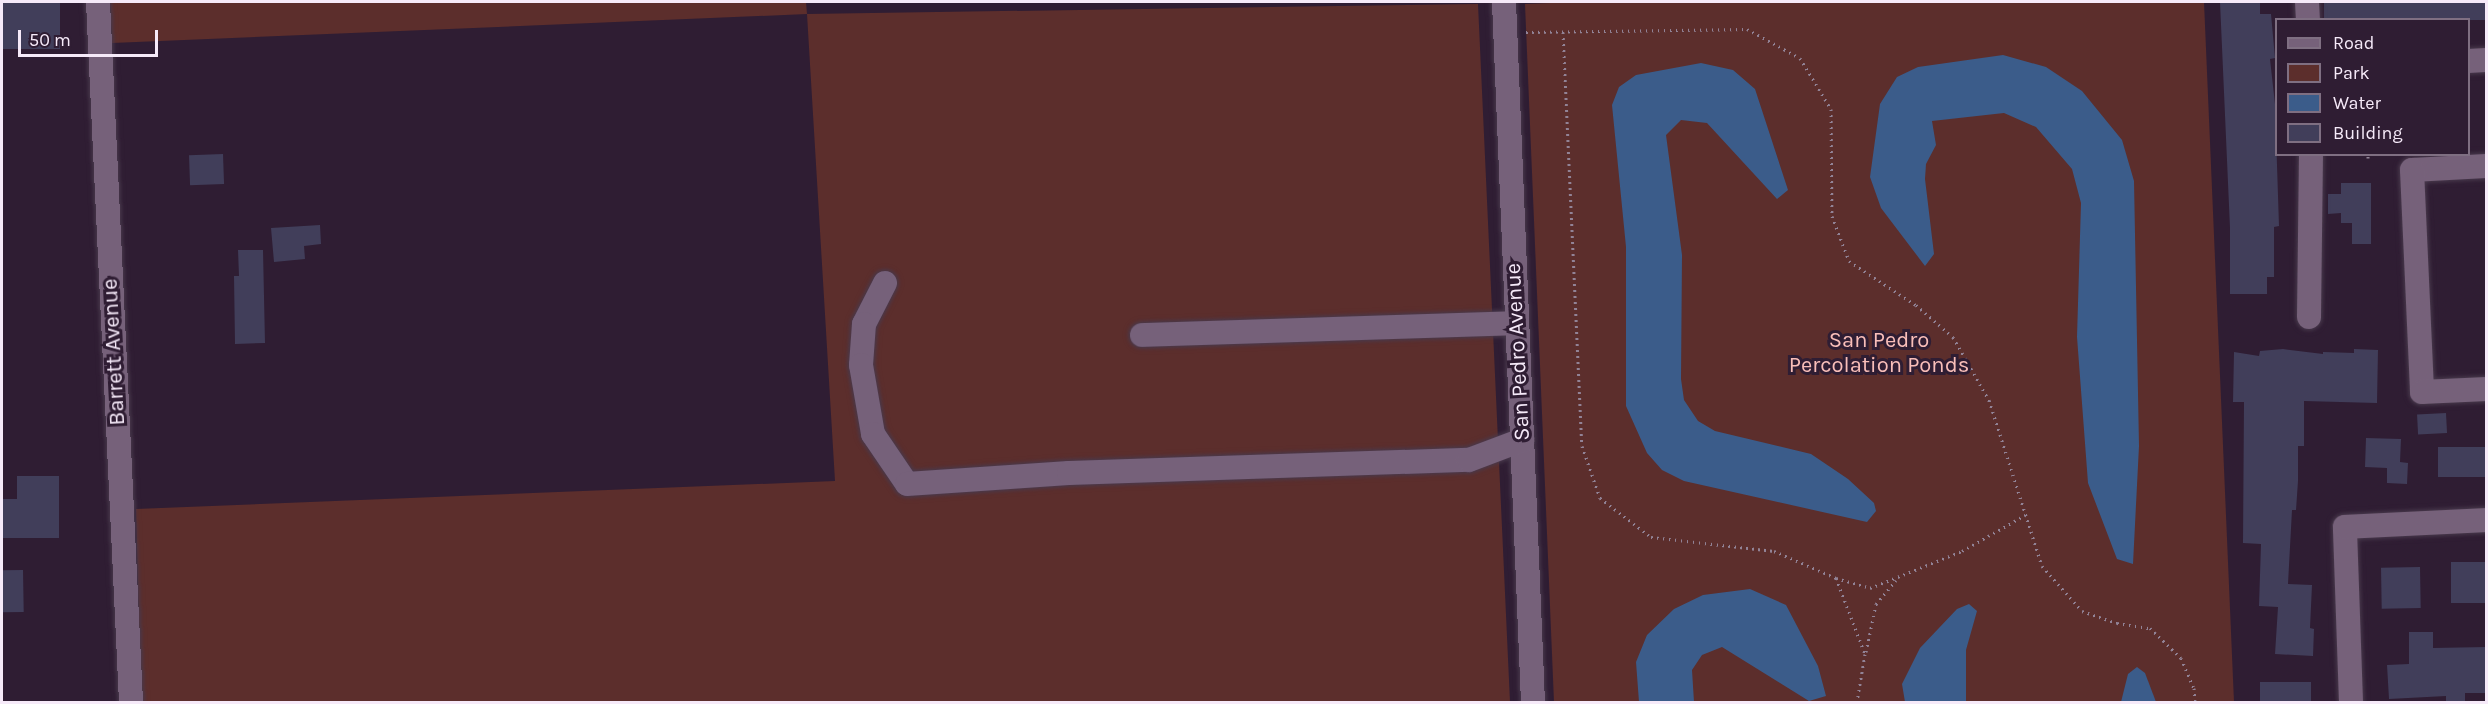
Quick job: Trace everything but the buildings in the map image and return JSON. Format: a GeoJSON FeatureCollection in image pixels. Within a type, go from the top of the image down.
{"type":"FeatureCollection","features":[{"type":"Feature","properties":{"kind":"street","name":"Barrett Avenue"},"geometry":{"type":"LineString","coordinates":[[98,2],[130,702]]}},
{"type":"Feature","properties":{"kind":"street","name":"San Pedro Avenue"},"geometry":{"type":"LineString","coordinates":[[1504,2],[1533,702]]}},
{"type":"Feature","properties":{"kind":"street"},"geometry":{"type":"LineString","coordinates":[[2307,2],[2308,18]]}},
{"type":"Feature","properties":{"kind":"street"},"geometry":{"type":"LineString","coordinates":[[2470,61],[2487,60]]}},
{"type":"Feature","properties":{"kind":"street"},"geometry":{"type":"LineString","coordinates":[[2309,317],[2311,156]]}},
{"type":"Feature","properties":{"kind":"street"},"geometry":{"type":"LineString","coordinates":[[2487,166],[2412,170],[2422,392],[2487,389]]}},
{"type":"Feature","properties":{"kind":"street"},"geometry":{"type":"LineString","coordinates":[[885,283],[864,324],[861,365],[873,434],[908,484],[1070,473],[1469,460],[1522,440]]}},
{"type":"Feature","properties":{"kind":"street"},"geometry":{"type":"LineString","coordinates":[[1142,335],[1517,323]]}},
{"type":"Feature","properties":{"kind":"street"},"geometry":{"type":"LineString","coordinates":[[2351,702],[2345,527],[2487,520]]}},
{"type":"Feature","properties":{"kind":"path"},"geometry":{"type":"LineString","coordinates":[[1504,35],[1747,29],[1800,58],[1831,109],[1832,216],[1849,261],[1916,305],[1953,337],[1989,400],[2042,566],[2082,610],[2117,622],[2150,628],[2181,658],[2194,688],[2195,702]]}},
{"type":"Feature","properties":{"kind":"path"},"geometry":{"type":"LineString","coordinates":[[1563,32],[1582,446],[1600,498],[1651,537],[1774,551],[1836,578],[1870,588],[1962,551],[2025,515]]}},
{"type":"Feature","properties":{"kind":"path"},"geometry":{"type":"LineString","coordinates":[[1836,578],[1865,654]]}},
{"type":"Feature","properties":{"kind":"path"},"geometry":{"type":"LineString","coordinates":[[1857,702],[1876,604],[1898,578]]}},
{"type":"Feature","properties":{"kind":"green space"},"geometry":{"type":"Polygon","coordinates":[[[110,2],[806,2],[807,14],[112,43],[110,2]]]}},
{"type":"Feature","properties":{"kind":"green space","name":"San Pedro Percolation Ponds"},"geometry":{"type":"Polygon","coordinates":[[[1575,2],[2204,2],[2234,702],[1554,702],[1525,4],[1575,2]]]}},
{"type":"Feature","properties":{"kind":"green space"},"geometry":{"type":"Polygon","coordinates":[[[1478,4],[1510,702],[141,702],[136,509],[835,481],[807,14],[1478,4]]]}},
{"type":"Feature","properties":{"kind":"water"},"geometry":{"type":"Polygon","coordinates":[[[2003,55],[2046,67],[2082,91],[2122,140],[2134,181],[2139,446],[2133,564],[2117,559],[2088,483],[2077,337],[2081,203],[2072,169],[2036,127],[2004,113],[1932,121],[1936,145],[1926,164],[1925,179],[1934,254],[1925,266],[1881,208],[1870,177],[1880,104],[1897,77],[1918,67],[2003,55]]]}},
{"type":"Feature","properties":{"kind":"water"},"geometry":{"type":"Polygon","coordinates":[[[1701,63],[1733,70],[1755,89],[1788,190],[1777,199],[1707,123],[1681,120],[1666,135],[1682,255],[1681,379],[1684,400],[1698,421],[1715,431],[1811,454],[1848,479],[1874,503],[1876,511],[1867,522],[1684,481],[1662,470],[1647,453],[1626,406],[1626,247],[1612,105],[1619,87],[1636,75],[1701,63]]]}},
{"type":"Feature","properties":{"kind":"water"},"geometry":{"type":"Polygon","coordinates":[[[1750,589],[1786,605],[1818,666],[1826,696],[1809,701],[1722,647],[1702,655],[1692,670],[1694,702],[1639,702],[1636,662],[1647,635],[1674,609],[1703,595],[1750,589]]]}},
{"type":"Feature","properties":{"kind":"water"},"geometry":{"type":"Polygon","coordinates":[[[1969,604],[1977,611],[1966,650],[1966,702],[1905,702],[1902,684],[1920,648],[1957,609],[1969,604]]]}},
{"type":"Feature","properties":{"kind":"water"},"geometry":{"type":"Polygon","coordinates":[[[2137,667],[2145,673],[2156,702],[2121,702],[2128,674],[2137,667]]]}}]}
